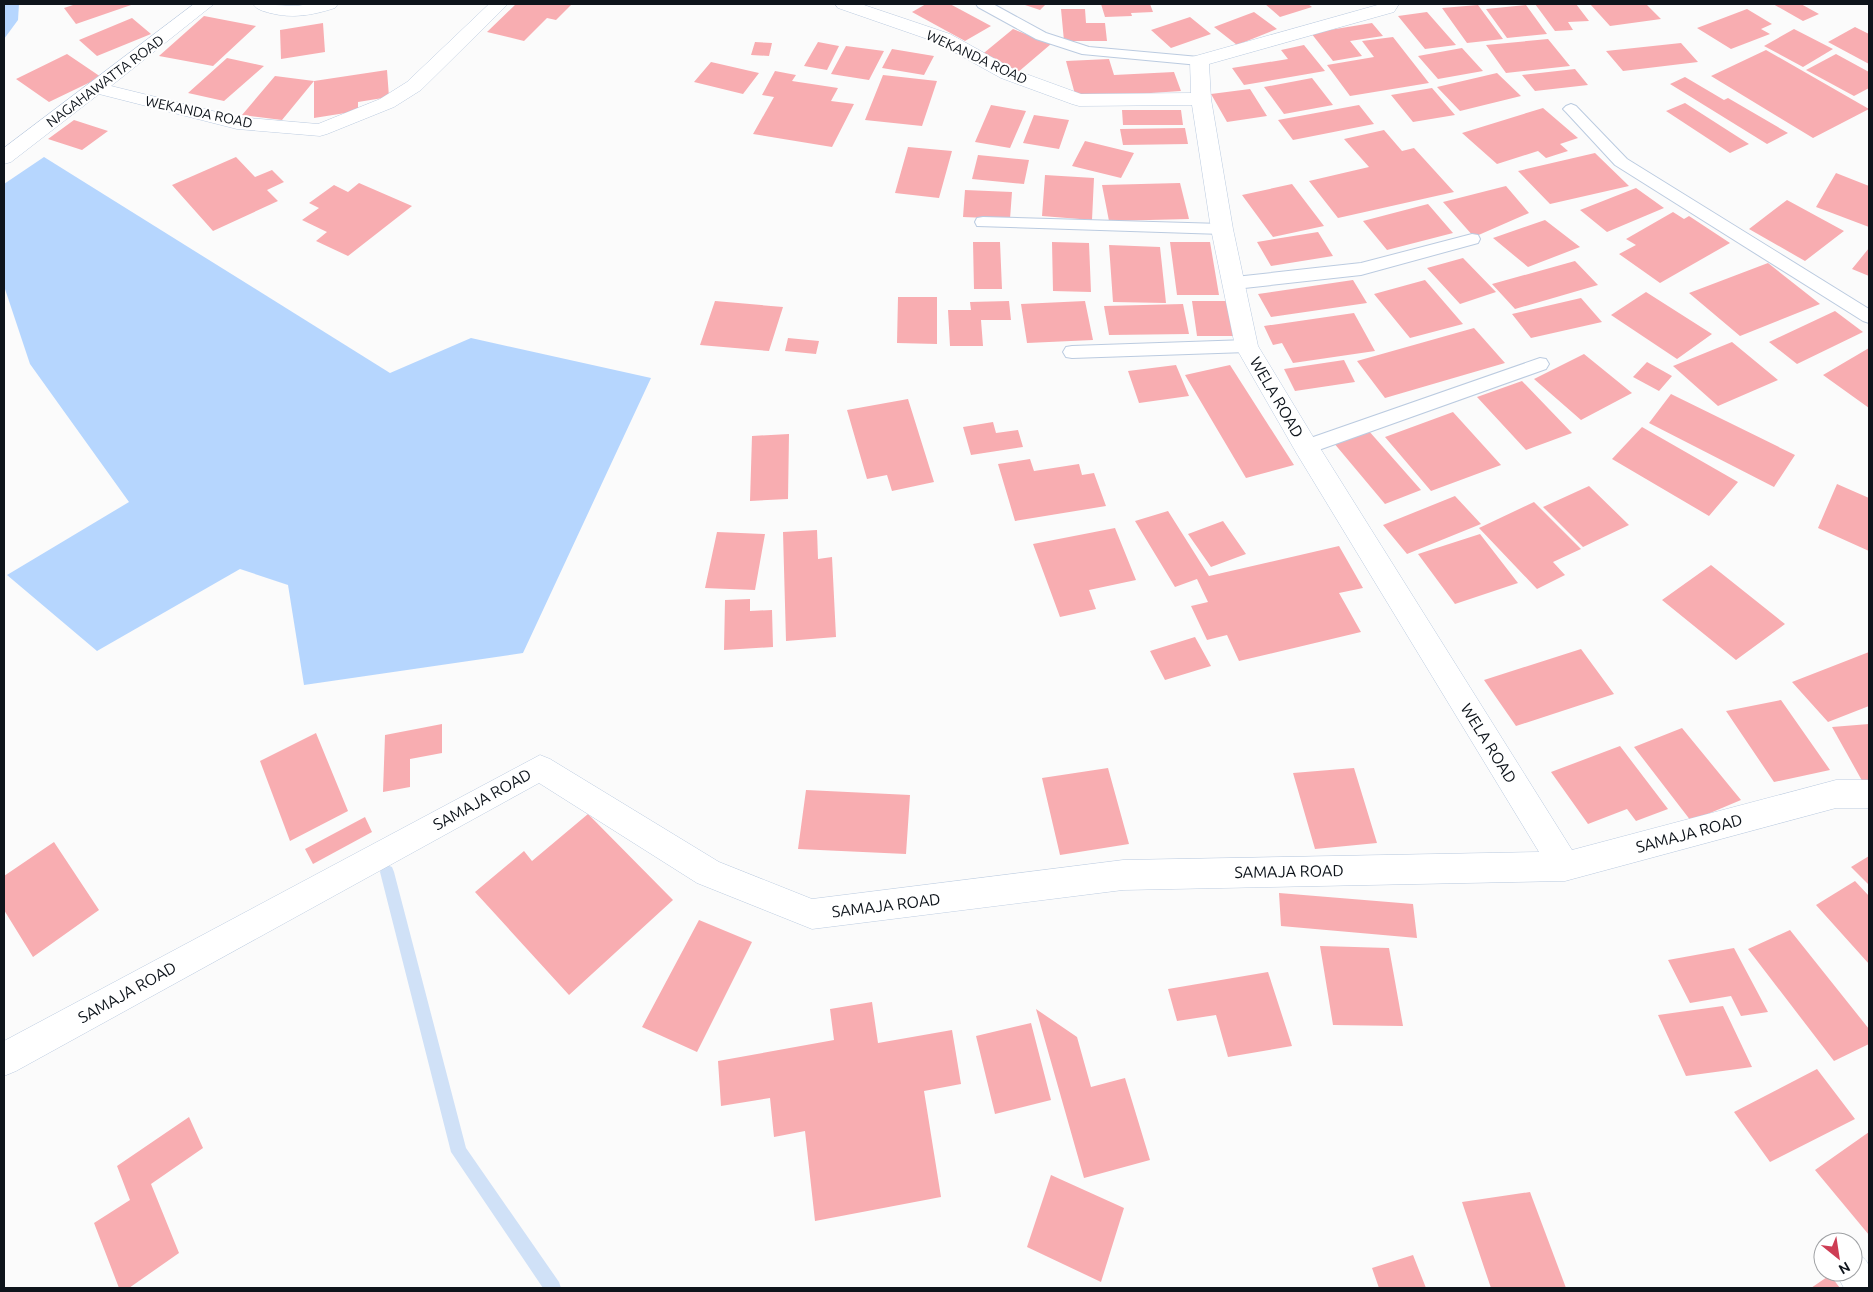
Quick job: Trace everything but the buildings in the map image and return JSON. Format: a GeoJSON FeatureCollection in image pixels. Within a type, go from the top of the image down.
{"type":"FeatureCollection","features":[{"type":"Feature","properties":{"kind":"street","name":"NAGAHAWATTA ROAD"},"geometry":{"type":"LineString","coordinates":[[4,158],[205,4]]}},
{"type":"Feature","properties":{"kind":"street"},"geometry":{"type":"LineString","coordinates":[[262,4],[278,11],[303,12],[329,4]]}},
{"type":"Feature","properties":{"kind":"street","name":"WEKANDA ROAD"},"geometry":{"type":"LineString","coordinates":[[97,88],[237,123],[320,130],[387,102],[414,86],[499,4]]}},
{"type":"Feature","properties":{"kind":"street","name":"WEKANDA ROAD"},"geometry":{"type":"LineString","coordinates":[[844,4],[943,38],[1008,74],[1079,100],[1201,100]]}},
{"type":"Feature","properties":{"kind":"street"},"geometry":{"type":"LineString","coordinates":[[1199,61],[1388,8],[1390,4]]}},
{"type":"Feature","properties":{"kind":"street","name":"WELA ROAD"},"geometry":{"type":"LineString","coordinates":[[1199,61],[1201,100],[1222,229],[1247,346],[1306,447],[1565,866]]}},
{"type":"Feature","properties":{"kind":"street","name":"SAMAJA ROAD"},"geometry":{"type":"LineString","coordinates":[[4,1059],[540,768],[708,873],[812,914],[1123,875],[1565,866],[1836,794],[1869,794]]}},
{"type":"Feature","properties":{"kind":"lane"},"geometry":{"type":"LineString","coordinates":[[983,4],[1041,36],[1087,51],[1199,61]]}},
{"type":"Feature","properties":{"kind":"lane"},"geometry":{"type":"LineString","coordinates":[[1571,109],[1620,162],[1869,317]]}},
{"type":"Feature","properties":{"kind":"lane"},"geometry":{"type":"LineString","coordinates":[[983,222],[1222,229]]}},
{"type":"Feature","properties":{"kind":"lane"},"geometry":{"type":"LineString","coordinates":[[1235,283],[1361,269],[1472,239]]}},
{"type":"Feature","properties":{"kind":"lane"},"geometry":{"type":"LineString","coordinates":[[1072,352],[1247,346]]}},
{"type":"Feature","properties":{"kind":"lane"},"geometry":{"type":"LineString","coordinates":[[1306,447],[1540,364]]}},
{"type":"Feature","properties":{"kind":"shaded area"},"geometry":{"type":"Polygon","coordinates":[[[4,4],[19,4],[18,20],[4,39],[4,4]]]}},
{"type":"Feature","properties":{"kind":"shaded area"},"geometry":{"type":"Polygon","coordinates":[[[44,157],[390,373],[471,338],[651,378],[523,653],[304,685],[288,585],[240,569],[97,651],[7,575],[129,502],[30,364],[4,286],[4,184],[44,157]]]}},
{"type":"Feature","properties":{"kind":"waterway"},"geometry":{"type":"LineString","coordinates":[[387,872],[459,1152],[553,1288]]}}]}
